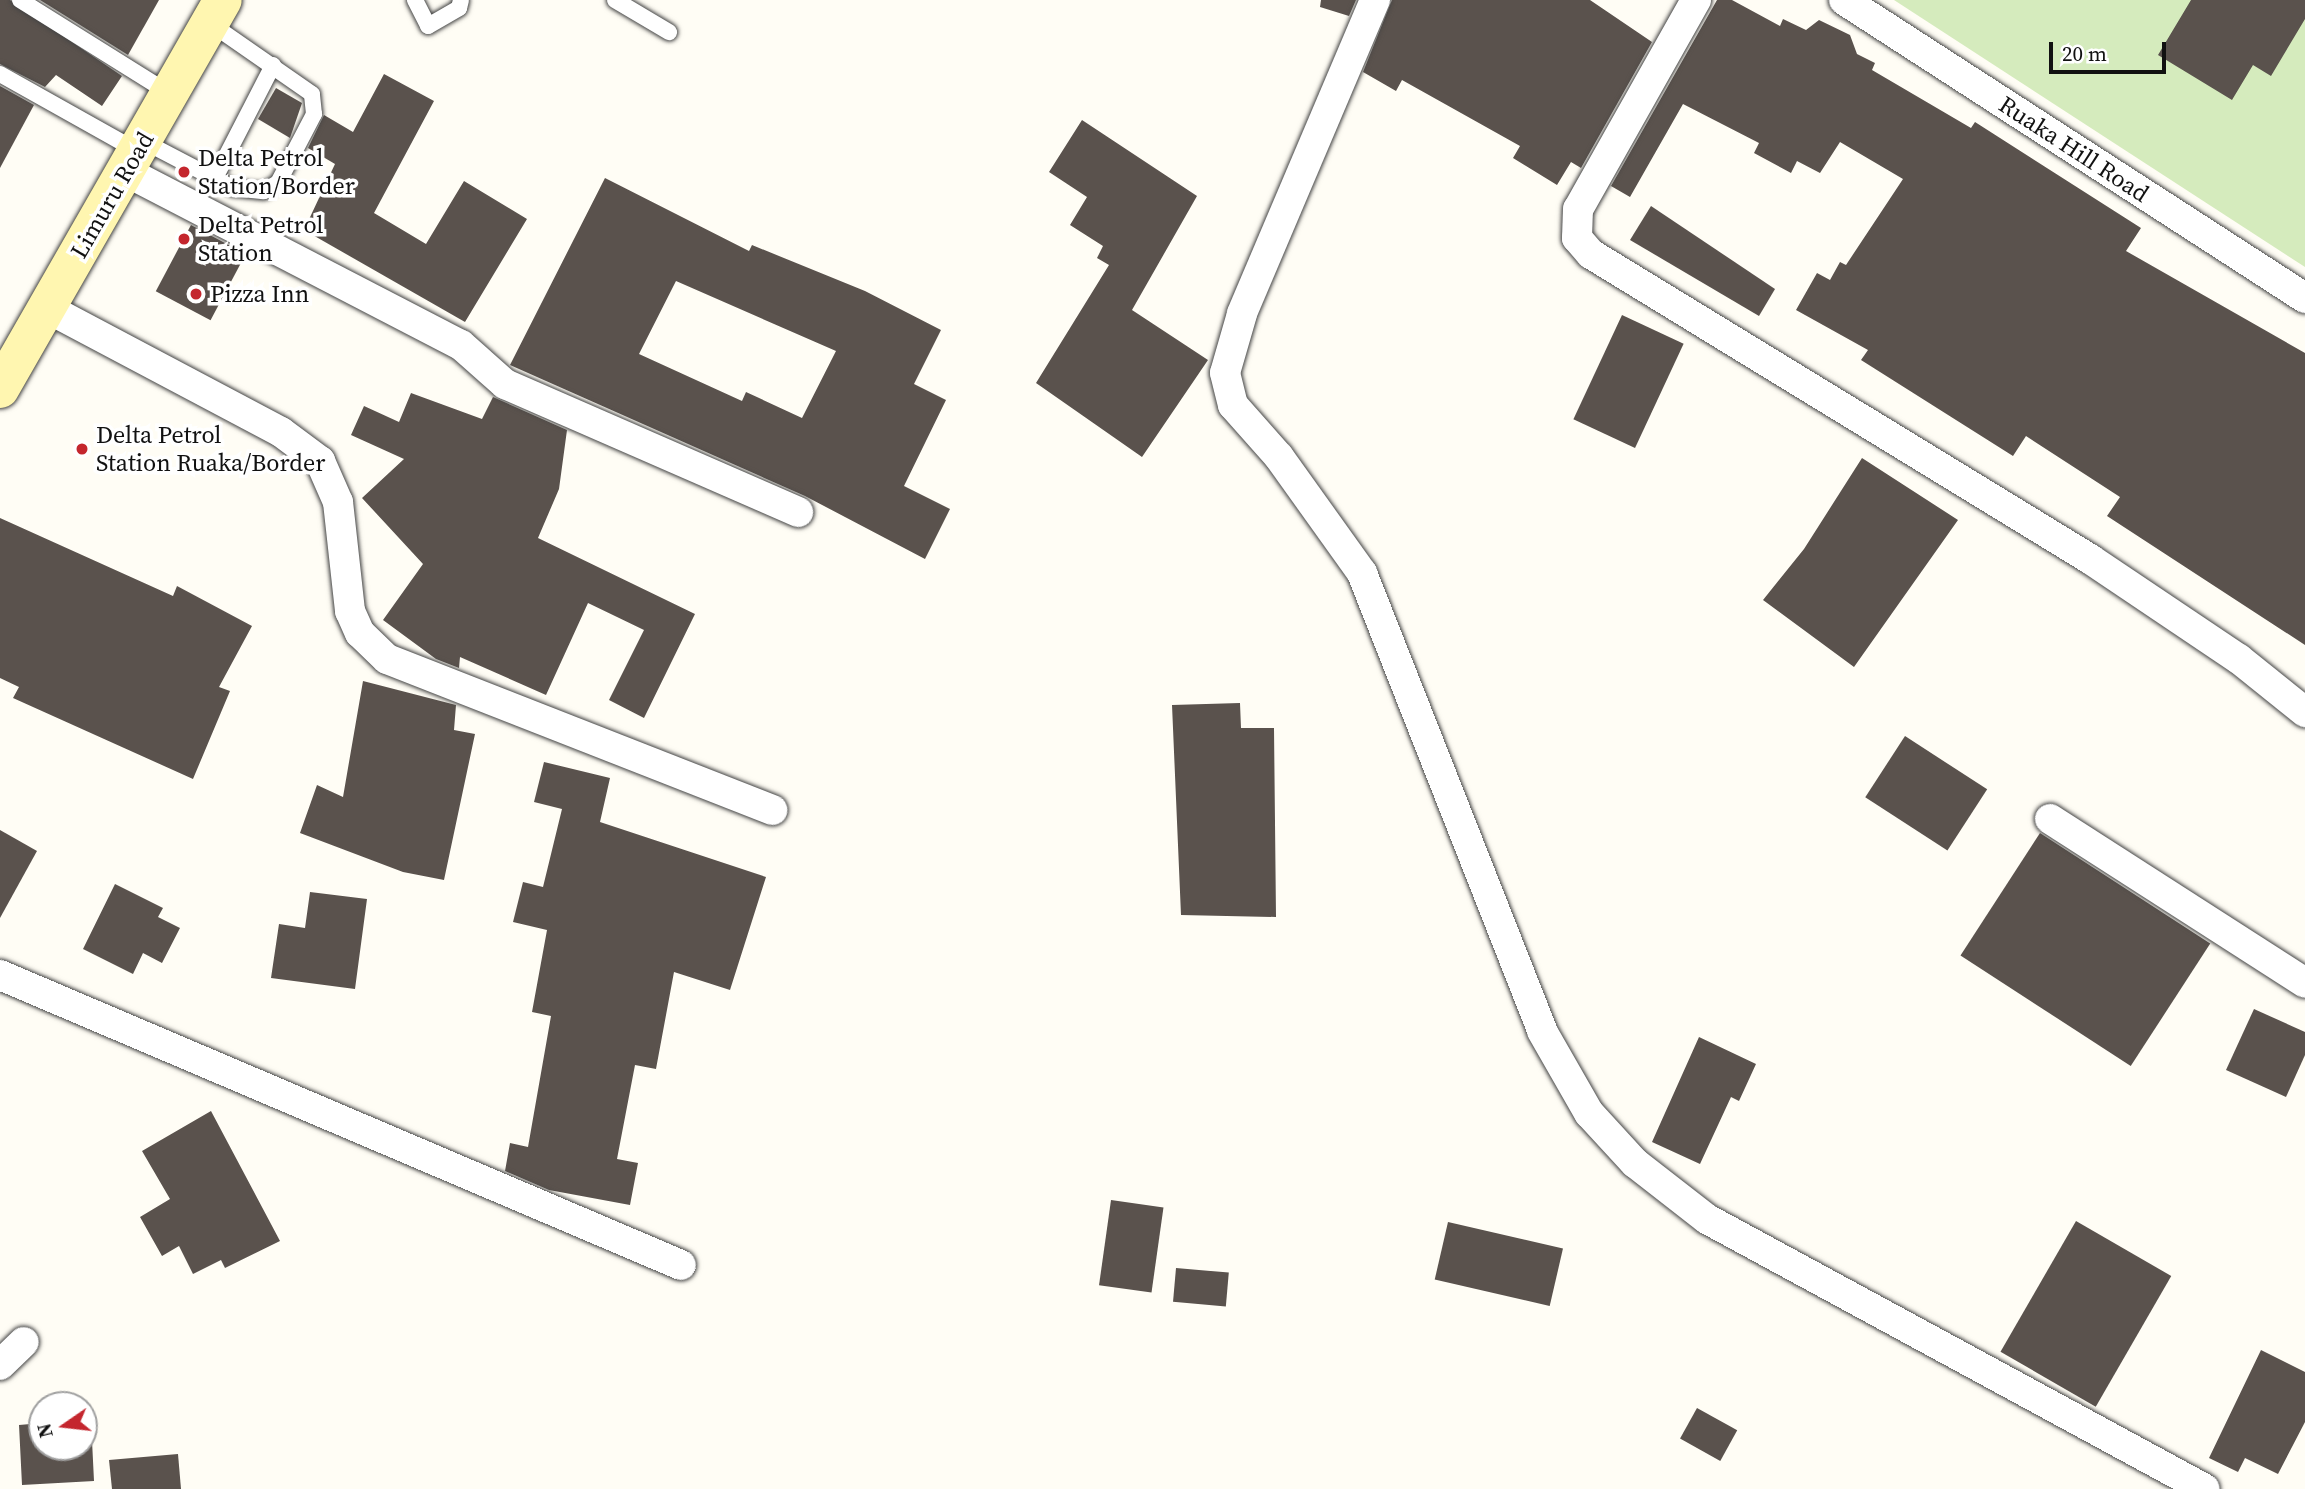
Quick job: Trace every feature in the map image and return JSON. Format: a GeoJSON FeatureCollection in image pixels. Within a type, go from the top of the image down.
{"type":"FeatureCollection","features":[{"type":"Feature","properties":{"kind":"main road","name":"Limuru Road"},"geometry":{"type":"LineString","coordinates":[[6,364],[46,307],[216,12]]}},
{"type":"Feature","properties":{"kind":"street"},"geometry":{"type":"LineString","coordinates":[[1374,0],[1247,302],[1225,373],[1233,405],[1279,457],[1362,573],[1542,1031],[1589,1113],[1635,1163],[1707,1219],[2205,1489]]}},
{"type":"Feature","properties":{"kind":"street"},"geometry":{"type":"LineString","coordinates":[[1696,0],[1578,209],[1577,238],[1591,254],[2090,559],[2239,659],[2305,712]]}},
{"type":"Feature","properties":{"kind":"street","name":"Ruaka Hill Road"},"geometry":{"type":"LineString","coordinates":[[1844,0],[2305,298]]}},
{"type":"Feature","properties":{"kind":"street"},"geometry":{"type":"LineString","coordinates":[[135,155],[461,345],[505,384],[798,512]]}},
{"type":"Feature","properties":{"kind":"street"},"geometry":{"type":"LineString","coordinates":[[46,307],[281,432],[320,461],[338,502],[349,611],[360,633],[387,659],[773,810]]}},
{"type":"Feature","properties":{"kind":"street"},"geometry":{"type":"LineString","coordinates":[[2050,819],[2305,983]]}},
{"type":"Feature","properties":{"kind":"street"},"geometry":{"type":"LineString","coordinates":[[0,975],[681,1265]]}},
{"type":"Feature","properties":{"kind":"street"},"geometry":{"type":"LineString","coordinates":[[0,1365],[24,1342]]}},
{"type":"Feature","properties":{"kind":"lane"},"geometry":{"type":"LineString","coordinates":[[20,0],[171,94]]}},
{"type":"Feature","properties":{"kind":"lane"},"geometry":{"type":"LineString","coordinates":[[415,0],[428,26],[459,8],[461,0]]}},
{"type":"Feature","properties":{"kind":"lane"},"geometry":{"type":"LineString","coordinates":[[615,0],[669,32]]}},
{"type":"Feature","properties":{"kind":"lane"},"geometry":{"type":"LineString","coordinates":[[0,74],[135,155],[215,178],[233,188],[272,188],[314,114],[309,89],[273,65],[216,12]]}},
{"type":"Feature","properties":{"kind":"lane"},"geometry":{"type":"LineString","coordinates":[[215,178],[273,65]]}},
{"type":"Feature","properties":{"kind":"green space"},"geometry":{"type":"Polygon","coordinates":[[[1894,0],[2305,0],[2305,267],[1894,0]]]}},
{"type":"Feature","properties":{"kind":"building"},"geometry":{"type":"Polygon","coordinates":[[[0,0],[10,0],[122,76],[102,106],[56,75],[45,87],[0,64],[0,0]]]}},
{"type":"Feature","properties":{"kind":"building"},"geometry":{"type":"Polygon","coordinates":[[[40,0],[159,0],[128,55],[40,0]]]}},
{"type":"Feature","properties":{"kind":"building"},"geometry":{"type":"Polygon","coordinates":[[[1321,0],[1356,0],[1349,16],[1320,7],[1321,0]]]}},
{"type":"Feature","properties":{"kind":"building"},"geometry":{"type":"Polygon","coordinates":[[[1392,0],[1590,0],[1652,42],[1581,168],[1571,162],[1557,185],[1513,158],[1520,146],[1402,80],[1396,91],[1363,72],[1392,0]]]}},
{"type":"Feature","properties":{"kind":"building"},"geometry":{"type":"Polygon","coordinates":[[[1717,0],[1732,0],[1780,26],[1783,19],[1806,30],[1819,20],[1850,35],[1857,54],[1875,63],[1872,70],[1971,128],[1975,122],[2141,228],[2126,251],[2305,353],[2305,645],[2107,516],[2120,497],[2026,436],[2013,456],[1861,360],[1868,350],[1796,310],[1817,273],[1830,280],[1840,262],[1846,265],[1903,179],[1840,142],[1820,173],[1797,161],[1791,173],[1754,153],[1759,143],[1683,104],[1630,197],[1611,186],[1717,0]]]}},
{"type":"Feature","properties":{"kind":"building"},"geometry":{"type":"Polygon","coordinates":[[[2191,0],[2305,0],[2305,19],[2271,76],[2253,65],[2232,100],[2158,55],[2191,0]]]}},
{"type":"Feature","properties":{"kind":"building"},"geometry":{"type":"Polygon","coordinates":[[[384,74],[434,101],[374,213],[426,244],[464,181],[527,219],[465,322],[304,230],[335,164],[308,148],[324,115],[353,132],[384,74]]]}},
{"type":"Feature","properties":{"kind":"building"},"geometry":{"type":"Polygon","coordinates":[[[0,86],[34,105],[0,168],[0,86]]]}},
{"type":"Feature","properties":{"kind":"building"},"geometry":{"type":"Polygon","coordinates":[[[276,88],[302,103],[290,138],[258,119],[276,88]]]}},
{"type":"Feature","properties":{"kind":"building"},"geometry":{"type":"Polygon","coordinates":[[[1082,120],[1197,196],[1132,310],[1208,360],[1142,457],[1036,383],[1109,265],[1097,258],[1103,246],[1070,225],[1087,197],[1049,172],[1082,120]]]}},
{"type":"Feature","properties":{"kind":"building"},"geometry":{"type":"Polygon","coordinates":[[[605,178],[749,251],[752,245],[865,291],[941,330],[914,384],[946,400],[904,486],[950,509],[925,559],[805,496],[510,365],[605,178]],[[676,281],[639,354],[742,401],[746,392],[802,418],[836,351],[676,281]]]}},
{"type":"Feature","properties":{"kind":"building"},"geometry":{"type":"Polygon","coordinates":[[[1651,206],[1775,289],[1759,316],[1630,240],[1651,206]]]}},
{"type":"Feature","properties":{"kind":"building"},"geometry":{"type":"Polygon","coordinates":[[[191,225],[246,254],[211,320],[156,291],[191,225]]]}},
{"type":"Feature","properties":{"kind":"building"},"geometry":{"type":"Polygon","coordinates":[[[1622,315],[1684,344],[1635,448],[1573,419],[1622,315]]]}},
{"type":"Feature","properties":{"kind":"building"},"geometry":{"type":"Polygon","coordinates":[[[411,393],[482,419],[493,397],[567,430],[559,489],[538,538],[695,614],[644,718],[609,700],[644,630],[588,603],[546,695],[460,657],[459,668],[436,659],[383,620],[423,564],[362,498],[404,459],[351,435],[364,406],[399,422],[411,393]]]}},
{"type":"Feature","properties":{"kind":"building"},"geometry":{"type":"Polygon","coordinates":[[[1862,458],[1958,520],[1854,667],[1763,600],[1804,549],[1862,458]]]}},
{"type":"Feature","properties":{"kind":"building"},"geometry":{"type":"Polygon","coordinates":[[[0,518],[173,596],[177,586],[252,626],[219,687],[230,691],[193,779],[13,698],[19,687],[0,678],[0,518]]]}},
{"type":"Feature","properties":{"kind":"building"},"geometry":{"type":"Polygon","coordinates":[[[363,681],[456,705],[454,730],[475,734],[444,880],[403,872],[300,833],[317,785],[343,797],[363,681]]]}},
{"type":"Feature","properties":{"kind":"building"},"geometry":{"type":"Polygon","coordinates":[[[1240,703],[1241,728],[1274,728],[1276,917],[1181,915],[1172,705],[1240,703]]]}},
{"type":"Feature","properties":{"kind":"building"},"geometry":{"type":"Polygon","coordinates":[[[1905,736],[1987,789],[1947,851],[1865,797],[1905,736]]]}},
{"type":"Feature","properties":{"kind":"building"},"geometry":{"type":"Polygon","coordinates":[[[544,762],[610,778],[600,822],[766,877],[730,990],[674,972],[656,1069],[635,1065],[617,1159],[638,1163],[630,1205],[549,1190],[505,1171],[510,1143],[528,1147],[551,1016],[532,1012],[547,930],[513,922],[523,882],[543,887],[562,809],[534,802],[544,762]]]}},
{"type":"Feature","properties":{"kind":"building"},"geometry":{"type":"Polygon","coordinates":[[[0,830],[37,851],[0,918],[0,830]]]}},
{"type":"Feature","properties":{"kind":"building"},"geometry":{"type":"Polygon","coordinates":[[[2040,833],[2210,944],[2131,1066],[1960,955],[2040,833]]]}},
{"type":"Feature","properties":{"kind":"building"},"geometry":{"type":"Polygon","coordinates":[[[115,884],[163,908],[158,917],[180,928],[162,963],[143,953],[133,974],[83,949],[115,884]]]}},
{"type":"Feature","properties":{"kind":"building"},"geometry":{"type":"Polygon","coordinates":[[[310,892],[367,899],[355,989],[271,978],[279,924],[305,928],[310,892]]]}},
{"type":"Feature","properties":{"kind":"building"},"geometry":{"type":"Polygon","coordinates":[[[2254,1009],[2305,1032],[2305,1055],[2286,1097],[2226,1070],[2254,1009]]]}},
{"type":"Feature","properties":{"kind":"building"},"geometry":{"type":"Polygon","coordinates":[[[1699,1037],[1756,1064],[1739,1101],[1731,1097],[1700,1164],[1652,1142],[1699,1037]]]}},
{"type":"Feature","properties":{"kind":"building"},"geometry":{"type":"Polygon","coordinates":[[[211,1111],[280,1241],[225,1268],[221,1260],[193,1274],[179,1246],[162,1256],[140,1217],[170,1199],[142,1151],[211,1111]]]}},
{"type":"Feature","properties":{"kind":"building"},"geometry":{"type":"Polygon","coordinates":[[[1111,1200],[1163,1207],[1152,1293],[1099,1285],[1111,1200]]]}},
{"type":"Feature","properties":{"kind":"building"},"geometry":{"type":"Polygon","coordinates":[[[2076,1221],[2171,1276],[2096,1407],[2000,1352],[2076,1221]]]}},
{"type":"Feature","properties":{"kind":"building"},"geometry":{"type":"Polygon","coordinates":[[[1448,1222],[1563,1249],[1550,1306],[1435,1279],[1448,1222]]]}},
{"type":"Feature","properties":{"kind":"building"},"geometry":{"type":"Polygon","coordinates":[[[1176,1268],[1229,1273],[1226,1306],[1173,1302],[1176,1268]]]}},
{"type":"Feature","properties":{"kind":"building"},"geometry":{"type":"Polygon","coordinates":[[[2261,1350],[2305,1372],[2305,1422],[2278,1474],[2245,1458],[2238,1472],[2209,1458],[2261,1350]]]}},
{"type":"Feature","properties":{"kind":"building"},"geometry":{"type":"Polygon","coordinates":[[[1697,1408],[1737,1430],[1720,1461],[1680,1439],[1697,1408]]]}},
{"type":"Feature","properties":{"kind":"building"},"geometry":{"type":"Polygon","coordinates":[[[28,1424],[28,1461],[93,1461],[94,1481],[22,1485],[19,1425],[28,1424]]]}},
{"type":"Feature","properties":{"kind":"building"},"geometry":{"type":"Polygon","coordinates":[[[178,1454],[181,1489],[112,1489],[109,1460],[178,1454]]]}},
{"type":"Feature","properties":{"kind":"place","name":"Delta Petrol Station/Border"},"geometry":{"type":"Point","coordinates":[184,172]}},
{"type":"Feature","properties":{"kind":"place","name":"Delta Petrol Station"},"geometry":{"type":"Point","coordinates":[184,239]}},
{"type":"Feature","properties":{"kind":"place","name":"Pizza Inn"},"geometry":{"type":"Point","coordinates":[196,294]}},
{"type":"Feature","properties":{"kind":"place","name":"Delta Petrol Station Ruaka/Border"},"geometry":{"type":"Point","coordinates":[82,449]}}]}
